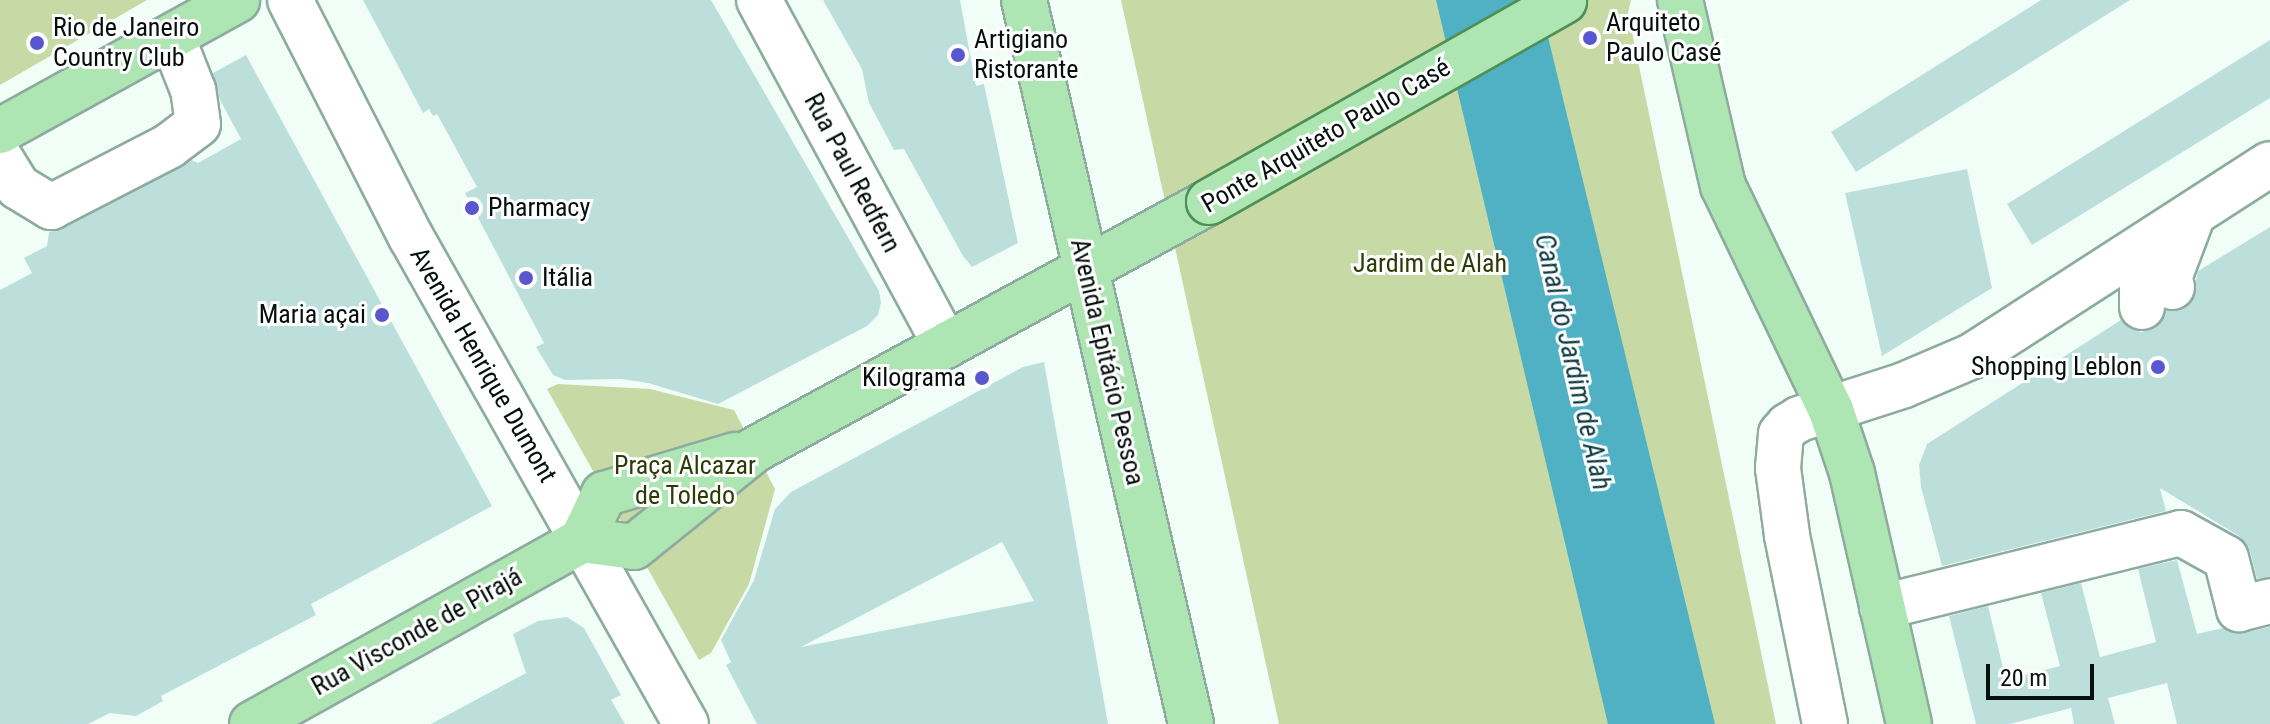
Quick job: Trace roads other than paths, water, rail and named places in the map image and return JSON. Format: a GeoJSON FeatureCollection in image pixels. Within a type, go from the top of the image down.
{"type":"FeatureCollection","features":[{"type":"Feature","properties":{"kind":"main road"},"geometry":{"type":"LineString","coordinates":[[0,131],[237,0]]}},
{"type":"Feature","properties":{"kind":"main road","name":"Avenida Epitácio Pessoa"},"geometry":{"type":"LineString","coordinates":[[1024,0],[1191,724]]}},
{"type":"Feature","properties":{"kind":"main road","name":"Ponte Arquiteto Paulo Casé"},"geometry":{"type":"LineString","coordinates":[[1085,270],[1565,0]]}},
{"type":"Feature","properties":{"kind":"main road"},"geometry":{"type":"LineString","coordinates":[[1680,0],[1723,186],[1831,410],[1852,473],[1909,724]]}},
{"type":"Feature","properties":{"kind":"main road"},"geometry":{"type":"LineString","coordinates":[[582,540],[634,547],[754,450],[1085,270]]}},
{"type":"Feature","properties":{"kind":"main road","name":"Rua Visconde de Pirajá"},"geometry":{"type":"LineString","coordinates":[[252,724],[582,540]]}},
{"type":"Feature","properties":{"kind":"street","name":"Avenida Henrique Dumont"},"geometry":{"type":"LineString","coordinates":[[290,0],[411,237],[686,724]]}},
{"type":"Feature","properties":{"kind":"street","name":"Rua Paul Redfern"},"geometry":{"type":"LineString","coordinates":[[759,0],[946,346]]}},
{"type":"Feature","properties":{"kind":"street"},"geometry":{"type":"LineString","coordinates":[[0,158],[18,187],[51,207],[169,146],[198,124],[193,90],[172,37]]}},
{"type":"Feature","properties":{"kind":"street"},"geometry":{"type":"LineString","coordinates":[[1825,724],[1787,535],[1778,468],[1781,434],[1788,426],[1904,385],[1972,356],[2270,164]]}},
{"type":"Feature","properties":{"kind":"street"},"geometry":{"type":"LineString","coordinates":[[2157,297],[2169,278],[2175,226]]}},
{"type":"Feature","properties":{"kind":"street"},"geometry":{"type":"LineString","coordinates":[[1882,607],[2181,533],[2226,558],[2239,609],[2270,601]]}},
{"type":"Feature","properties":{"kind":"water","name":"Canal do Jardim de Alah"},"geometry":{"type":"Polygon","coordinates":[[[1436,0],[1539,0],[1715,724],[1608,724],[1436,0]]]}},
{"type":"Feature","properties":{"kind":"place","name":"Arquiteto Paulo Casé"},"geometry":{"type":"Point","coordinates":[1590,38]}},
{"type":"Feature","properties":{"kind":"place","name":"Rio de Janeiro Country Club"},"geometry":{"type":"Point","coordinates":[37,43]}},
{"type":"Feature","properties":{"kind":"place","name":"Artigiano Ristorante"},"geometry":{"type":"Point","coordinates":[958,55]}},
{"type":"Feature","properties":{"kind":"place","name":"Pharmacy"},"geometry":{"type":"Point","coordinates":[472,208]}},
{"type":"Feature","properties":{"kind":"place","name":"Itália"},"geometry":{"type":"Point","coordinates":[526,278]}},
{"type":"Feature","properties":{"kind":"place","name":"Maria açai"},"geometry":{"type":"Point","coordinates":[382,315]}},
{"type":"Feature","properties":{"kind":"place","name":"Shopping Leblon"},"geometry":{"type":"Point","coordinates":[2158,367]}},
{"type":"Feature","properties":{"kind":"place","name":"Kilograma"},"geometry":{"type":"Point","coordinates":[982,378]}},
{"type":"Feature","properties":{"kind":"park label","name":"Jardim de Alah"},"geometry":{"type":"Point","coordinates":[1430,264]}},
{"type":"Feature","properties":{"kind":"park label","name":"Praça Alcazar de Toledo"},"geometry":{"type":"Point","coordinates":[685,481]}}]}
